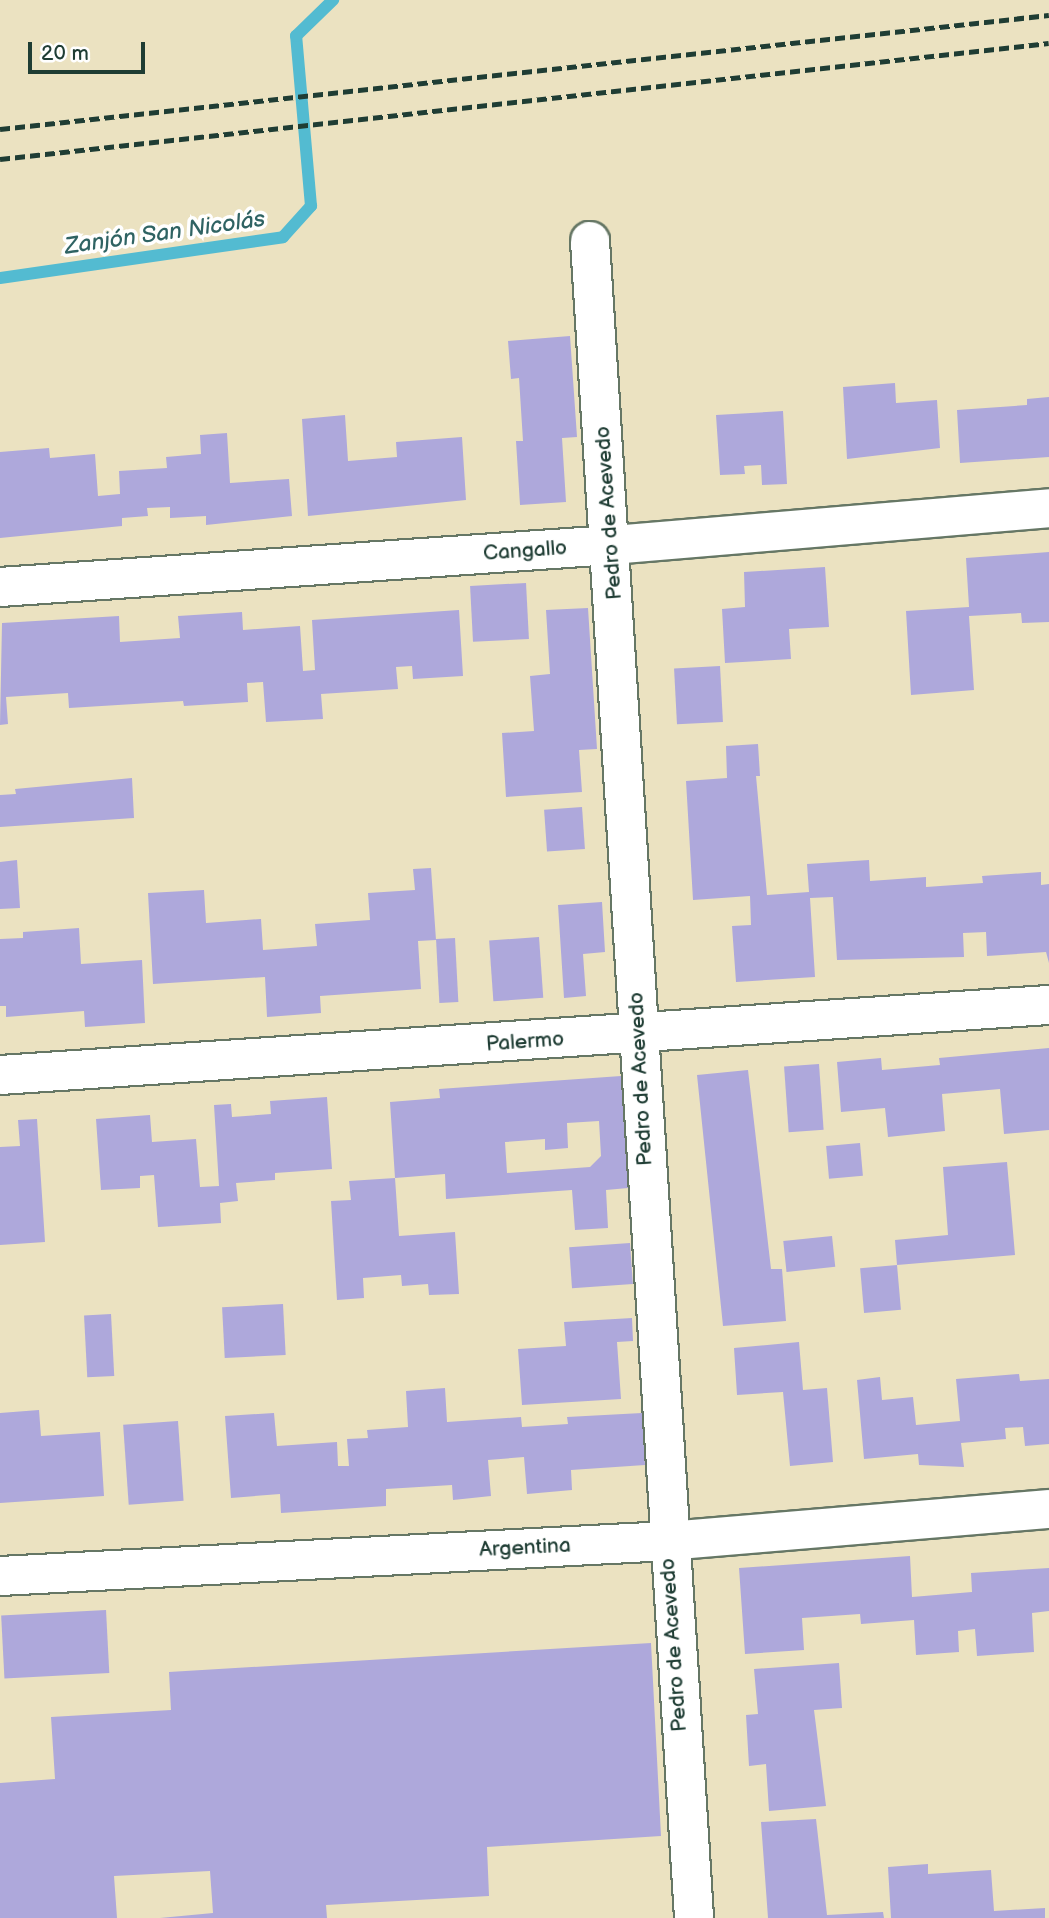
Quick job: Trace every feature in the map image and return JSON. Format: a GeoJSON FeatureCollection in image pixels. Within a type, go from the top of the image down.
{"type":"FeatureCollection","features":[{"type":"Feature","properties":{"kind":"street","name":"Pedro de Acevedo"},"geometry":{"type":"LineString","coordinates":[[590,240],[612,545],[667,1541],[694,1918]]}},
{"type":"Feature","properties":{"kind":"street","name":"Cangallo"},"geometry":{"type":"LineString","coordinates":[[0,587],[612,545],[1049,508]]}},
{"type":"Feature","properties":{"kind":"street","name":"Palermo"},"geometry":{"type":"LineString","coordinates":[[0,1075],[1049,1005]]}},
{"type":"Feature","properties":{"kind":"street","name":"Argentina"},"geometry":{"type":"LineString","coordinates":[[0,1576],[667,1541],[1049,1509]]}},
{"type":"Feature","properties":{"kind":"building"},"geometry":{"type":"Polygon","coordinates":[[[570,336],[577,437],[562,438],[566,502],[520,505],[516,441],[523,441],[519,378],[511,379],[508,341],[570,336]]]}},
{"type":"Feature","properties":{"kind":"building"},"geometry":{"type":"Polygon","coordinates":[[[895,383],[896,403],[937,400],[940,448],[847,459],[843,387],[895,383]]]}},
{"type":"Feature","properties":{"kind":"building"},"geometry":{"type":"Polygon","coordinates":[[[1049,397],[1049,457],[960,463],[957,410],[1027,405],[1027,399],[1049,397]]]}},
{"type":"Feature","properties":{"kind":"building"},"geometry":{"type":"Polygon","coordinates":[[[783,411],[787,484],[762,485],[761,465],[744,466],[745,474],[720,475],[716,415],[783,411]]]}},
{"type":"Feature","properties":{"kind":"building"},"geometry":{"type":"Polygon","coordinates":[[[345,415],[348,461],[397,457],[396,442],[462,437],[466,500],[308,516],[302,419],[345,415]]]}},
{"type":"Feature","properties":{"kind":"building"},"geometry":{"type":"Polygon","coordinates":[[[227,433],[230,483],[289,479],[292,516],[206,525],[206,516],[170,518],[170,507],[147,508],[148,516],[122,518],[122,526],[0,538],[0,452],[49,448],[50,458],[95,454],[98,496],[120,494],[119,471],[167,468],[166,457],[201,454],[200,435],[227,433]]]}},
{"type":"Feature","properties":{"kind":"building"},"geometry":{"type":"Polygon","coordinates":[[[1049,552],[1049,622],[1022,623],[1021,613],[969,616],[974,690],[911,695],[906,611],[969,607],[966,558],[1049,552]]]}},
{"type":"Feature","properties":{"kind":"building"},"geometry":{"type":"Polygon","coordinates":[[[825,567],[829,627],[789,629],[791,659],[725,663],[722,609],[745,607],[744,572],[825,567]]]}},
{"type":"Feature","properties":{"kind":"building"},"geometry":{"type":"Polygon","coordinates":[[[526,583],[529,639],[473,642],[470,586],[526,583]]]}},
{"type":"Feature","properties":{"kind":"building"},"geometry":{"type":"Polygon","coordinates":[[[588,608],[597,749],[579,750],[582,792],[506,797],[502,733],[534,731],[530,676],[550,674],[546,610],[588,608]]]}},
{"type":"Feature","properties":{"kind":"building"},"geometry":{"type":"Polygon","coordinates":[[[459,610],[463,676],[413,679],[412,666],[396,667],[398,689],[321,694],[323,719],[266,722],[263,682],[247,683],[248,702],[184,706],[183,701],[69,708],[68,693],[6,697],[8,724],[0,725],[2,623],[119,616],[120,642],[180,638],[178,616],[242,612],[243,630],[300,626],[303,671],[315,670],[312,620],[459,610]]]}},
{"type":"Feature","properties":{"kind":"building"},"geometry":{"type":"Polygon","coordinates":[[[720,666],[723,722],[677,724],[674,668],[720,666]]]}},
{"type":"Feature","properties":{"kind":"building"},"geometry":{"type":"Polygon","coordinates":[[[758,744],[760,776],[756,776],[767,895],[809,892],[807,864],[869,860],[870,881],[926,877],[926,887],[983,883],[982,876],[1041,872],[1041,885],[1049,884],[1049,963],[1046,952],[987,956],[986,932],[963,933],[964,957],[837,960],[833,897],[810,898],[815,977],[736,982],[732,926],[751,925],[750,896],[693,900],[686,781],[727,778],[726,746],[758,744]]]}},
{"type":"Feature","properties":{"kind":"building"},"geometry":{"type":"Polygon","coordinates":[[[132,778],[134,818],[0,827],[0,795],[16,794],[15,789],[132,778]]]}},
{"type":"Feature","properties":{"kind":"building"},"geometry":{"type":"Polygon","coordinates":[[[582,807],[585,849],[547,852],[544,810],[582,807]]]}},
{"type":"Feature","properties":{"kind":"building"},"geometry":{"type":"Polygon","coordinates":[[[17,860],[20,908],[0,909],[0,862],[17,860]]]}},
{"type":"Feature","properties":{"kind":"building"},"geometry":{"type":"Polygon","coordinates":[[[431,868],[436,940],[418,941],[421,989],[320,996],[321,1013],[267,1017],[265,977],[153,984],[148,893],[204,890],[206,923],[261,919],[263,950],[317,946],[315,924],[370,920],[368,893],[415,890],[413,869],[431,868]]]}},
{"type":"Feature","properties":{"kind":"building"},"geometry":{"type":"Polygon","coordinates":[[[602,902],[605,952],[583,954],[586,996],[564,998],[558,905],[602,902]]]}},
{"type":"Feature","properties":{"kind":"building"},"geometry":{"type":"Polygon","coordinates":[[[79,928],[81,964],[142,960],[145,1023],[85,1027],[84,1011],[6,1017],[6,1006],[0,1006],[0,939],[23,938],[23,932],[79,928]]]}},
{"type":"Feature","properties":{"kind":"building"},"geometry":{"type":"Polygon","coordinates":[[[539,937],[543,998],[493,1001],[489,940],[539,937]]]}},
{"type":"Feature","properties":{"kind":"building"},"geometry":{"type":"Polygon","coordinates":[[[455,938],[458,1002],[439,1003],[436,939],[455,938]]]}},
{"type":"Feature","properties":{"kind":"building"},"geometry":{"type":"Polygon","coordinates":[[[1049,1048],[1049,1130],[1004,1134],[1000,1089],[942,1094],[945,1131],[888,1137],[885,1108],[841,1112],[837,1062],[881,1058],[882,1070],[940,1065],[939,1058],[1049,1048]]]}},
{"type":"Feature","properties":{"kind":"building"},"geometry":{"type":"Polygon","coordinates":[[[819,1064],[824,1130],[789,1132],[784,1066],[819,1064]]]}},
{"type":"Feature","properties":{"kind":"building"},"geometry":{"type":"Polygon","coordinates":[[[748,1070],[771,1269],[782,1269],[786,1321],[723,1326],[697,1075],[748,1070]]]}},
{"type":"Feature","properties":{"kind":"building"},"geometry":{"type":"Polygon","coordinates":[[[621,1076],[628,1188],[606,1190],[608,1228],[575,1230],[572,1190],[446,1199],[445,1174],[395,1178],[390,1102],[440,1098],[439,1089],[621,1076]],[[599,1121],[567,1123],[568,1148],[545,1150],[545,1139],[505,1142],[507,1173],[590,1167],[601,1156],[599,1121]]]}},
{"type":"Feature","properties":{"kind":"building"},"geometry":{"type":"Polygon","coordinates":[[[327,1097],[332,1169],[275,1173],[275,1180],[236,1183],[238,1201],[220,1203],[221,1223],[158,1227],[154,1175],[140,1176],[140,1188],[101,1190],[96,1119],[150,1115],[152,1142],[196,1139],[200,1187],[219,1186],[214,1105],[231,1104],[232,1117],[271,1114],[270,1101],[327,1097]]]}},
{"type":"Feature","properties":{"kind":"building"},"geometry":{"type":"Polygon","coordinates":[[[37,1119],[45,1242],[0,1245],[0,1147],[20,1146],[18,1120],[37,1119]]]}},
{"type":"Feature","properties":{"kind":"building"},"geometry":{"type":"Polygon","coordinates":[[[860,1143],[863,1176],[829,1179],[826,1146],[860,1143]]]}},
{"type":"Feature","properties":{"kind":"building"},"geometry":{"type":"Polygon","coordinates":[[[1007,1162],[1015,1255],[897,1265],[895,1240],[948,1235],[943,1167],[1007,1162]]]}},
{"type":"Feature","properties":{"kind":"building"},"geometry":{"type":"Polygon","coordinates":[[[395,1178],[399,1236],[455,1232],[459,1294],[429,1295],[428,1284],[402,1286],[401,1275],[363,1278],[364,1298],[337,1300],[331,1201],[351,1200],[349,1181],[395,1178]]]}},
{"type":"Feature","properties":{"kind":"building"},"geometry":{"type":"Polygon","coordinates":[[[832,1236],[835,1267],[787,1272],[783,1241],[832,1236]]]}},
{"type":"Feature","properties":{"kind":"building"},"geometry":{"type":"Polygon","coordinates":[[[630,1243],[633,1284],[572,1288],[569,1247],[630,1243]]]}},
{"type":"Feature","properties":{"kind":"building"},"geometry":{"type":"Polygon","coordinates":[[[897,1265],[901,1310],[864,1313],[860,1268],[897,1265]]]}},
{"type":"Feature","properties":{"kind":"building"},"geometry":{"type":"Polygon","coordinates":[[[283,1304],[286,1355],[225,1358],[222,1307],[283,1304]]]}},
{"type":"Feature","properties":{"kind":"building"},"geometry":{"type":"Polygon","coordinates":[[[111,1314],[114,1376],[87,1377],[84,1315],[111,1314]]]}},
{"type":"Feature","properties":{"kind":"building"},"geometry":{"type":"Polygon","coordinates":[[[632,1318],[633,1341],[617,1342],[621,1399],[522,1405],[518,1349],[566,1346],[564,1322],[632,1318]]]}},
{"type":"Feature","properties":{"kind":"building"},"geometry":{"type":"Polygon","coordinates":[[[799,1342],[803,1390],[827,1388],[833,1462],[790,1466],[783,1392],[737,1395],[734,1348],[799,1342]]]}},
{"type":"Feature","properties":{"kind":"building"},"geometry":{"type":"Polygon","coordinates":[[[1019,1374],[1020,1381],[1049,1379],[1049,1444],[1025,1446],[1023,1427],[1005,1428],[1006,1439],[961,1443],[964,1467],[919,1465],[918,1454],[864,1459],[857,1380],[880,1377],[882,1400],[913,1397],[916,1425],[960,1421],[956,1379],[1019,1374]]]}},
{"type":"Feature","properties":{"kind":"building"},"geometry":{"type":"Polygon","coordinates":[[[445,1388],[447,1422],[521,1417],[522,1427],[568,1424],[567,1417],[642,1413],[645,1465],[571,1470],[572,1490],[527,1494],[524,1457],[488,1460],[491,1496],[453,1500],[452,1485],[386,1489],[386,1506],[281,1513],[280,1494],[231,1498],[225,1416],[274,1413],[277,1446],[337,1442],[338,1466],[349,1466],[347,1439],[368,1438],[367,1430],[408,1427],[406,1391],[445,1388]]]}},
{"type":"Feature","properties":{"kind":"building"},"geometry":{"type":"Polygon","coordinates":[[[39,1410],[41,1436],[100,1432],[104,1496],[0,1503],[0,1413],[39,1410]]]}},
{"type":"Feature","properties":{"kind":"building"},"geometry":{"type":"Polygon","coordinates":[[[178,1421],[184,1501],[129,1505],[123,1425],[178,1421]]]}},
{"type":"Feature","properties":{"kind":"building"},"geometry":{"type":"Polygon","coordinates":[[[910,1556],[912,1597],[972,1592],[971,1573],[1049,1568],[1049,1611],[1032,1613],[1034,1652],[977,1656],[975,1629],[958,1631],[959,1652],[916,1655],[914,1620],[861,1624],[860,1614],[802,1618],[804,1650],[745,1654],[739,1568],[910,1556]]]}},
{"type":"Feature","properties":{"kind":"building"},"geometry":{"type":"Polygon","coordinates":[[[106,1610],[109,1673],[4,1678],[1,1615],[106,1610]]]}},
{"type":"Feature","properties":{"kind":"building"},"geometry":{"type":"Polygon","coordinates":[[[651,1643],[661,1836],[487,1847],[489,1896],[326,1905],[327,1918],[160,1918],[213,1913],[210,1871],[114,1876],[117,1918],[0,1918],[0,1783],[55,1779],[51,1717],[171,1710],[169,1672],[651,1643]]]}},
{"type":"Feature","properties":{"kind":"building"},"geometry":{"type":"Polygon","coordinates":[[[839,1663],[842,1708],[814,1710],[826,1806],[769,1811],[766,1764],[749,1766],[746,1715],[758,1714],[754,1669],[839,1663]]]}},
{"type":"Feature","properties":{"kind":"building"},"geometry":{"type":"Polygon","coordinates":[[[816,1819],[827,1915],[883,1912],[884,1918],[768,1918],[761,1822],[816,1819]]]}},
{"type":"Feature","properties":{"kind":"building"},"geometry":{"type":"Polygon","coordinates":[[[928,1864],[928,1874],[991,1870],[994,1911],[1045,1908],[1045,1918],[891,1918],[888,1867],[928,1864]]]}},
{"type":"Feature","properties":{"kind":"waterway","name":"Zanjón San Nicolás"},"geometry":{"type":"LineString","coordinates":[[0,278],[283,237],[311,206],[296,36],[333,0]]}},
{"type":"Feature","properties":{"kind":"railway"},"geometry":{"type":"LineString","coordinates":[[0,129],[1049,15]]}},
{"type":"Feature","properties":{"kind":"railway"},"geometry":{"type":"LineString","coordinates":[[0,159],[1049,43]]}}]}
